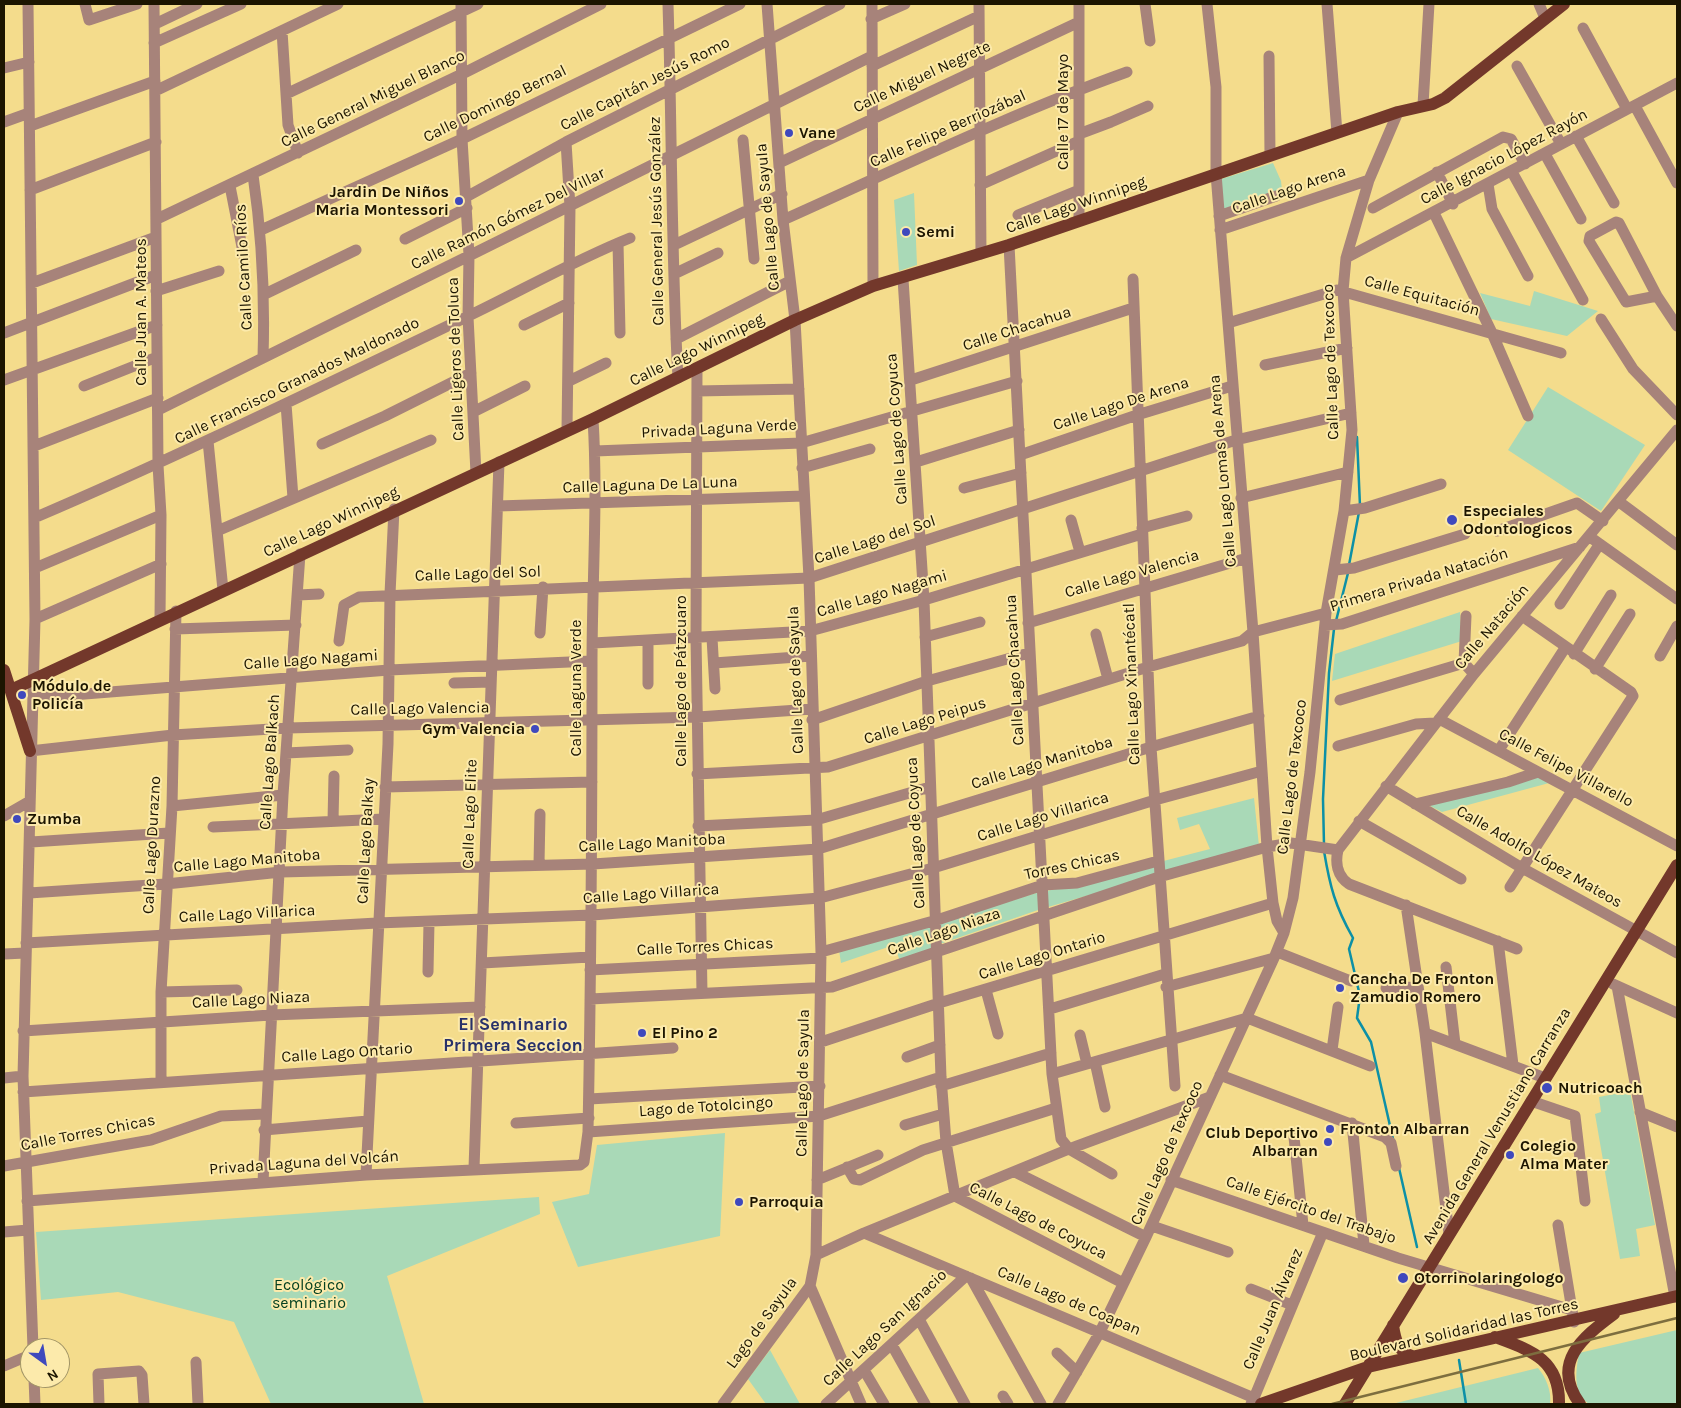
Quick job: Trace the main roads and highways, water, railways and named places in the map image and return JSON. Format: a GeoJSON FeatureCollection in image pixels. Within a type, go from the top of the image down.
{"type":"FeatureCollection","features":[{"type":"Feature","properties":{"kind":"main road","name":"Calle Lago Winnipeg"},"geometry":{"type":"LineString","coordinates":[[12,690],[176,611],[697,370],[795,320],[873,286],[903,279],[982,254],[1270,155],[1445,98],[1564,4]]}},
{"type":"Feature","properties":{"kind":"main road"},"geometry":{"type":"LineString","coordinates":[[4,670],[12,690],[30,751]]}},
{"type":"Feature","properties":{"kind":"main road","name":"Avenida General Venustiano Carranza"},"geometry":{"type":"LineString","coordinates":[[1345,1404],[1677,865]]}},
{"type":"Feature","properties":{"kind":"main road","name":"Boulevard Solidaridad las Torres"},"geometry":{"type":"LineString","coordinates":[[1255,1402],[1368,1367],[1495,1337],[1573,1316],[1620,1310],[1676,1296]]}},
{"type":"Feature","properties":{"kind":"main road"},"geometry":{"type":"LineString","coordinates":[[1580,1404],[1570,1381],[1573,1353],[1586,1335],[1620,1310]]}},
{"type":"Feature","properties":{"kind":"main road"},"geometry":{"type":"LineString","coordinates":[[1393,1325],[1398,1345],[1403,1352],[1412,1356]]}},
{"type":"Feature","properties":{"kind":"main road"},"geometry":{"type":"LineString","coordinates":[[1495,1337],[1526,1348],[1545,1362],[1556,1381],[1559,1404]]}},
{"type":"Feature","properties":{"kind":"waterway"},"geometry":{"type":"LineString","coordinates":[[1357,437],[1360,506]]}},
{"type":"Feature","properties":{"kind":"waterway"},"geometry":{"type":"LineString","coordinates":[[1349,565],[1359,512]]}},
{"type":"Feature","properties":{"kind":"waterway"},"geometry":{"type":"LineString","coordinates":[[1336,621],[1348,573]]}},
{"type":"Feature","properties":{"kind":"waterway"},"geometry":{"type":"LineString","coordinates":[[1324,845],[1323,799],[1329,673],[1334,629]]}},
{"type":"Feature","properties":{"kind":"waterway"},"geometry":{"type":"LineString","coordinates":[[1324,851],[1334,896],[1353,938],[1349,949],[1360,996],[1357,1018],[1371,1042],[1393,1139]]}},
{"type":"Feature","properties":{"kind":"waterway"},"geometry":{"type":"LineString","coordinates":[[1399,1168],[1417,1247]]}},
{"type":"Feature","properties":{"kind":"waterway"},"geometry":{"type":"LineString","coordinates":[[1459,1360],[1466,1404]]}},
{"type":"Feature","properties":{"kind":"railway"},"geometry":{"type":"LineString","coordinates":[[1332,1404],[1677,1318]]}},
{"type":"Feature","properties":{"kind":"place","name":"Vane"},"geometry":{"type":"Point","coordinates":[789,133]}},
{"type":"Feature","properties":{"kind":"place","name":"Jardin De Niños Maria Montessori"},"geometry":{"type":"Point","coordinates":[459,201]}},
{"type":"Feature","properties":{"kind":"place","name":"Semi"},"geometry":{"type":"Point","coordinates":[906,232]}},
{"type":"Feature","properties":{"kind":"place","name":"Especiales Odontologicos"},"geometry":{"type":"Point","coordinates":[1452,520]}},
{"type":"Feature","properties":{"kind":"place","name":"Módulo de Policía"},"geometry":{"type":"Point","coordinates":[22,695]}},
{"type":"Feature","properties":{"kind":"place","name":"Gym Valencia"},"geometry":{"type":"Point","coordinates":[535,729]}},
{"type":"Feature","properties":{"kind":"place","name":"Zumba"},"geometry":{"type":"Point","coordinates":[17,819]}},
{"type":"Feature","properties":{"kind":"place","name":"Cancha De Fronton Zamudio Romero"},"geometry":{"type":"Point","coordinates":[1340,988]}},
{"type":"Feature","properties":{"kind":"place","name":"El Pino 2"},"geometry":{"type":"Point","coordinates":[642,1033]}},
{"type":"Feature","properties":{"kind":"place","name":"Nutricoach"},"geometry":{"type":"Point","coordinates":[1547,1088]}},
{"type":"Feature","properties":{"kind":"place","name":"Fronton Albarran"},"geometry":{"type":"Point","coordinates":[1330,1129]}},
{"type":"Feature","properties":{"kind":"place","name":"Club Deportivo Albarran"},"geometry":{"type":"Point","coordinates":[1328,1142]}},
{"type":"Feature","properties":{"kind":"place","name":"Colegio Alma Mater"},"geometry":{"type":"Point","coordinates":[1510,1155]}},
{"type":"Feature","properties":{"kind":"place","name":"Parroquia"},"geometry":{"type":"Point","coordinates":[739,1202]}},
{"type":"Feature","properties":{"kind":"place","name":"Otorrinolaringologo"},"geometry":{"type":"Point","coordinates":[1403,1278]}},
{"type":"Feature","properties":{"kind":"district","name":"El Seminario Primera Seccion"},"geometry":{"type":"Point","coordinates":[513,1035]}},
{"type":"Feature","properties":{"kind":"park label","name":"Ecológico seminario"},"geometry":{"type":"Point","coordinates":[309,1294]}}]}
